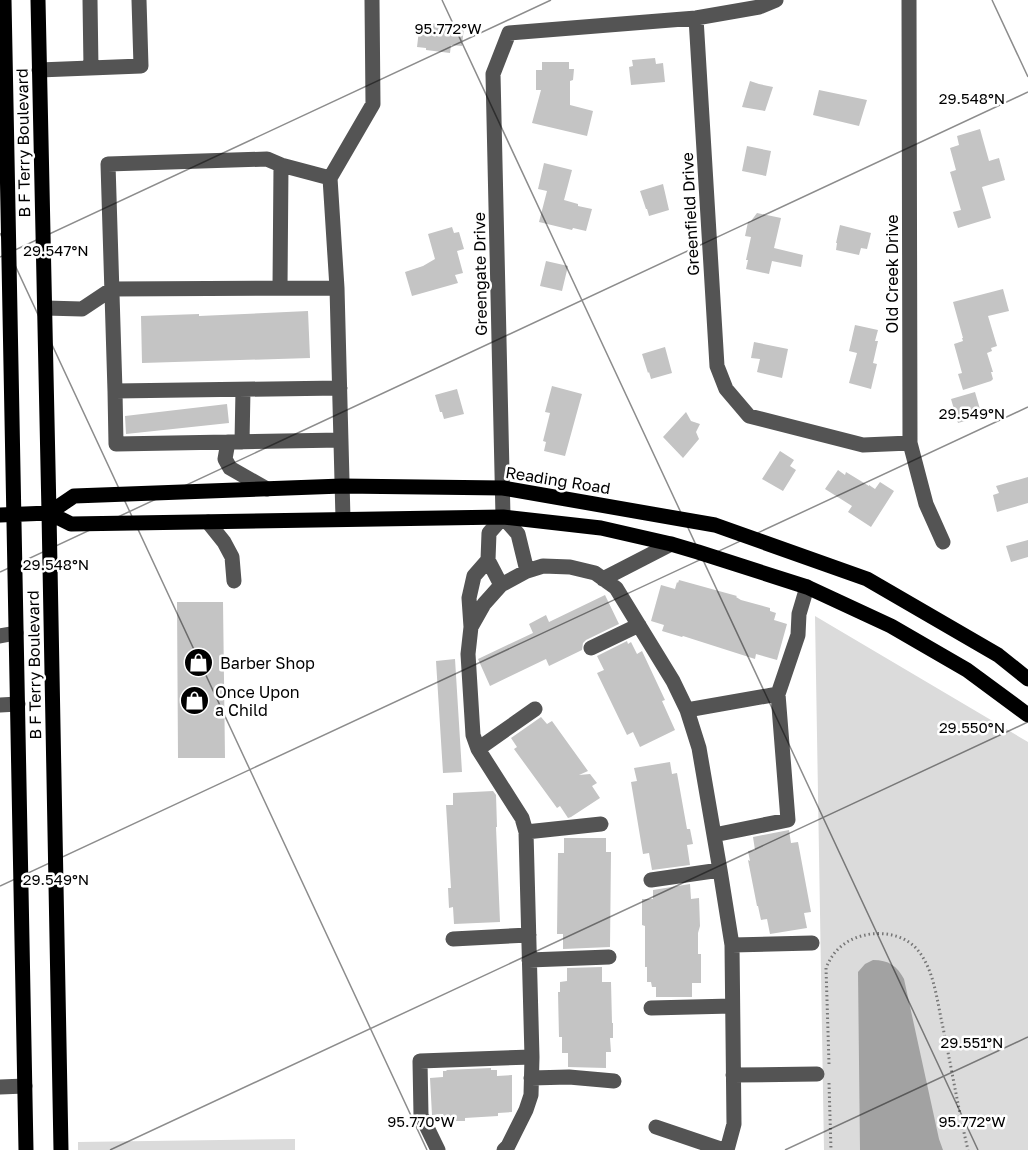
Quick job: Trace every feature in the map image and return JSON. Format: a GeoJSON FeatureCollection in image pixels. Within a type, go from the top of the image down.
{"type":"FeatureCollection","features":[{"type":"Feature","properties":{"kind":"main road","name":"B F Terry Boulevard"},"geometry":{"type":"LineString","coordinates":[[4,0],[7,514],[16,633],[26,1150]]}},
{"type":"Feature","properties":{"kind":"main road","name":"B F Terry Boulevard"},"geometry":{"type":"LineString","coordinates":[[38,0],[61,1150]]}},
{"type":"Feature","properties":{"kind":"main road","name":"Reading Road"},"geometry":{"type":"LineString","coordinates":[[49,513],[74,496],[342,486],[503,489],[715,525],[867,579],[998,655],[1028,679]]}},
{"type":"Feature","properties":{"kind":"main road"},"geometry":{"type":"LineString","coordinates":[[7,514],[49,513],[71,524],[503,517],[600,528],[671,544],[807,587],[891,626],[957,664],[1028,715]]}},
{"type":"Feature","properties":{"kind":"street"},"geometry":{"type":"LineString","coordinates":[[90,0],[91,68]]}},
{"type":"Feature","properties":{"kind":"street"},"geometry":{"type":"LineString","coordinates":[[39,70],[141,66],[139,0]]}},
{"type":"Feature","properties":{"kind":"street"},"geometry":{"type":"LineString","coordinates":[[343,519],[337,288],[330,178],[373,104],[372,0]]}},
{"type":"Feature","properties":{"kind":"street"},"geometry":{"type":"LineString","coordinates":[[696,18],[759,7],[776,0]]}},
{"type":"Feature","properties":{"kind":"street","name":"Old Creek Drive"},"geometry":{"type":"LineString","coordinates":[[909,0],[910,443],[926,504],[943,542]]}},
{"type":"Feature","properties":{"kind":"street","name":"Greengate Drive"},"geometry":{"type":"LineString","coordinates":[[503,517],[493,74],[509,33],[696,18]]}},
{"type":"Feature","properties":{"kind":"street","name":"Greenfield Drive"},"geometry":{"type":"LineString","coordinates":[[696,18],[717,366],[726,389],[748,417],[863,444],[910,443]]}},
{"type":"Feature","properties":{"kind":"street"},"geometry":{"type":"LineString","coordinates":[[330,178],[267,159],[108,164],[116,444],[341,440]]}},
{"type":"Feature","properties":{"kind":"street"},"geometry":{"type":"LineString","coordinates":[[280,288],[281,165]]}},
{"type":"Feature","properties":{"kind":"street"},"geometry":{"type":"LineString","coordinates":[[45,308],[82,309],[112,289],[337,288]]}},
{"type":"Feature","properties":{"kind":"street"},"geometry":{"type":"LineString","coordinates":[[115,391],[340,388]]}},
{"type":"Feature","properties":{"kind":"street"},"geometry":{"type":"LineString","coordinates":[[243,390],[235,442],[225,459],[230,468],[267,489]]}},
{"type":"Feature","properties":{"kind":"street"},"geometry":{"type":"LineString","coordinates":[[501,585],[488,560],[489,533],[503,517],[518,534],[527,571]]}},
{"type":"Feature","properties":{"kind":"street"},"geometry":{"type":"LineString","coordinates":[[208,522],[224,542],[232,557],[234,581]]}},
{"type":"Feature","properties":{"kind":"street"},"geometry":{"type":"LineString","coordinates":[[603,579],[671,544]]}},
{"type":"Feature","properties":{"kind":"street"},"geometry":{"type":"LineString","coordinates":[[488,560],[474,576],[469,598],[471,627],[468,654],[472,735],[478,750],[522,818],[526,832],[530,960],[531,1095],[526,1110],[504,1150]]}},
{"type":"Feature","properties":{"kind":"street"},"geometry":{"type":"LineString","coordinates":[[471,627],[484,604],[501,585],[527,571],[543,566],[570,567],[595,573],[616,588],[673,681],[687,710],[699,748],[732,945],[734,1124],[726,1150],[656,1127]]}},
{"type":"Feature","properties":{"kind":"street"},"geometry":{"type":"LineString","coordinates":[[714,835],[788,820],[778,694],[798,635],[799,614],[807,587]]}},
{"type":"Feature","properties":{"kind":"street"},"geometry":{"type":"LineString","coordinates":[[591,648],[639,626]]}},
{"type":"Feature","properties":{"kind":"street"},"geometry":{"type":"LineString","coordinates":[[0,636],[16,633]]}},
{"type":"Feature","properties":{"kind":"street"},"geometry":{"type":"LineString","coordinates":[[687,710],[778,694]]}},
{"type":"Feature","properties":{"kind":"street"},"geometry":{"type":"LineString","coordinates":[[0,705],[18,704]]}},
{"type":"Feature","properties":{"kind":"street"},"geometry":{"type":"LineString","coordinates":[[478,750],[535,709]]}},
{"type":"Feature","properties":{"kind":"street"},"geometry":{"type":"LineString","coordinates":[[526,832],[601,824]]}},
{"type":"Feature","properties":{"kind":"street"},"geometry":{"type":"LineString","coordinates":[[651,880],[720,870]]}},
{"type":"Feature","properties":{"kind":"street"},"geometry":{"type":"LineString","coordinates":[[453,939],[529,935]]}},
{"type":"Feature","properties":{"kind":"street"},"geometry":{"type":"LineString","coordinates":[[732,945],[812,943]]}},
{"type":"Feature","properties":{"kind":"street"},"geometry":{"type":"LineString","coordinates":[[530,960],[609,957]]}},
{"type":"Feature","properties":{"kind":"street"},"geometry":{"type":"LineString","coordinates":[[651,1008],[732,1006]]}},
{"type":"Feature","properties":{"kind":"street"},"geometry":{"type":"LineString","coordinates":[[438,1150],[421,1115],[420,1061],[532,1057]]}},
{"type":"Feature","properties":{"kind":"street"},"geometry":{"type":"LineString","coordinates":[[733,1075],[825,1075]]}},
{"type":"Feature","properties":{"kind":"street"},"geometry":{"type":"LineString","coordinates":[[531,1078],[568,1077],[614,1081]]}},
{"type":"Feature","properties":{"kind":"street"},"geometry":{"type":"LineString","coordinates":[[0,1087],[25,1086]]}},
{"type":"Feature","properties":{"kind":"path"},"geometry":{"type":"LineString","coordinates":[[831,1150],[825,1075],[826,968],[836,950],[844,943],[855,937],[881,933],[909,941],[920,951],[927,964],[936,992],[968,1150]]}},
{"type":"Feature","properties":{"kind":"shaded area"},"geometry":{"type":"Polygon","coordinates":[[[815,616],[1028,742],[1028,1150],[824,1150],[815,616]]]}},
{"type":"Feature","properties":{"kind":"shaded area"},"geometry":{"type":"Polygon","coordinates":[[[873,960],[884,961],[892,965],[904,979],[943,1150],[860,1150],[858,972],[865,964],[873,960]]]}},
{"type":"Feature","properties":{"kind":"shaded area"},"geometry":{"type":"Polygon","coordinates":[[[295,1139],[295,1150],[78,1150],[78,1142],[295,1139]]]}},
{"type":"Feature","properties":{"kind":"building"},"geometry":{"type":"Polygon","coordinates":[[[420,22],[464,27],[462,46],[451,45],[450,53],[417,47],[420,22]]]}},
{"type":"Feature","properties":{"kind":"building"},"geometry":{"type":"Polygon","coordinates":[[[655,58],[656,64],[663,63],[665,82],[631,85],[629,67],[633,66],[632,60],[655,58]]]}},
{"type":"Feature","properties":{"kind":"building"},"geometry":{"type":"Polygon","coordinates":[[[542,62],[569,62],[569,69],[574,69],[573,80],[570,81],[570,105],[593,111],[587,136],[532,123],[541,90],[536,90],[536,70],[542,70],[542,62]]]}},
{"type":"Feature","properties":{"kind":"building"},"geometry":{"type":"Polygon","coordinates":[[[750,81],[773,87],[765,111],[742,107],[750,81]]]}},
{"type":"Feature","properties":{"kind":"building"},"geometry":{"type":"Polygon","coordinates":[[[819,90],[867,100],[859,126],[813,115],[819,90]]]}},
{"type":"Feature","properties":{"kind":"building"},"geometry":{"type":"Polygon","coordinates":[[[980,129],[989,161],[999,158],[1005,180],[982,187],[991,218],[958,228],[953,212],[961,210],[950,172],[956,170],[950,148],[959,145],[957,136],[980,129]]]}},
{"type":"Feature","properties":{"kind":"building"},"geometry":{"type":"Polygon","coordinates":[[[747,146],[771,151],[766,176],[742,171],[747,146]]]}},
{"type":"Feature","properties":{"kind":"building"},"geometry":{"type":"Polygon","coordinates":[[[544,163],[572,170],[564,200],[592,209],[586,231],[539,222],[547,191],[538,189],[544,163]]]}},
{"type":"Feature","properties":{"kind":"building"},"geometry":{"type":"Polygon","coordinates":[[[663,184],[669,210],[649,216],[640,191],[663,184]]]}},
{"type":"Feature","properties":{"kind":"building"},"geometry":{"type":"Polygon","coordinates":[[[757,213],[781,218],[774,248],[803,255],[801,267],[772,261],[769,274],[746,269],[751,237],[745,236],[748,222],[757,213]]]}},
{"type":"Feature","properties":{"kind":"building"},"geometry":{"type":"Polygon","coordinates":[[[840,225],[871,233],[867,249],[861,248],[859,255],[836,250],[840,225]]]}},
{"type":"Feature","properties":{"kind":"building"},"geometry":{"type":"Polygon","coordinates":[[[452,227],[454,233],[459,232],[464,249],[457,251],[463,273],[455,275],[458,283],[412,296],[405,272],[435,259],[428,234],[452,227]]]}},
{"type":"Feature","properties":{"kind":"building"},"geometry":{"type":"Polygon","coordinates":[[[546,261],[568,266],[562,291],[540,286],[546,261]]]}},
{"type":"Feature","properties":{"kind":"building"},"geometry":{"type":"Polygon","coordinates":[[[1003,289],[1009,311],[988,316],[997,346],[991,348],[992,351],[987,353],[993,379],[963,390],[958,374],[962,373],[954,344],[963,341],[963,338],[953,302],[1003,289]]]}},
{"type":"Feature","properties":{"kind":"building"},"geometry":{"type":"Polygon","coordinates":[[[308,311],[310,358],[142,363],[141,316],[308,311]]]}},
{"type":"Feature","properties":{"kind":"building"},"geometry":{"type":"Polygon","coordinates":[[[855,325],[878,330],[873,363],[877,364],[871,389],[849,383],[857,353],[849,351],[855,325]]]}},
{"type":"Feature","properties":{"kind":"building"},"geometry":{"type":"Polygon","coordinates":[[[754,342],[788,349],[782,378],[757,372],[760,359],[751,358],[754,342]]]}},
{"type":"Feature","properties":{"kind":"building"},"geometry":{"type":"Polygon","coordinates":[[[665,347],[672,373],[651,379],[642,354],[665,347]]]}},
{"type":"Feature","properties":{"kind":"building"},"geometry":{"type":"Polygon","coordinates":[[[552,386],[582,394],[565,456],[544,451],[546,442],[543,441],[550,413],[545,412],[552,386]]]}},
{"type":"Feature","properties":{"kind":"building"},"geometry":{"type":"Polygon","coordinates":[[[457,389],[464,414],[444,419],[435,395],[457,389]]]}},
{"type":"Feature","properties":{"kind":"building"},"geometry":{"type":"Polygon","coordinates":[[[975,392],[982,416],[958,423],[951,399],[975,392]]]}},
{"type":"Feature","properties":{"kind":"building"},"geometry":{"type":"Polygon","coordinates":[[[227,404],[229,423],[126,434],[125,416],[227,404]]]}},
{"type":"Feature","properties":{"kind":"building"},"geometry":{"type":"Polygon","coordinates":[[[686,412],[691,421],[700,424],[696,432],[699,439],[683,458],[663,437],[686,412]]]}},
{"type":"Feature","properties":{"kind":"building"},"geometry":{"type":"Polygon","coordinates":[[[780,451],[794,460],[790,466],[796,470],[783,491],[762,479],[780,451]]]}},
{"type":"Feature","properties":{"kind":"building"},"geometry":{"type":"Polygon","coordinates":[[[838,470],[845,475],[846,472],[875,489],[880,482],[894,491],[871,527],[848,512],[852,506],[825,489],[838,470]]]}},
{"type":"Feature","properties":{"kind":"building"},"geometry":{"type":"Polygon","coordinates":[[[1028,477],[1028,503],[997,512],[993,495],[999,493],[996,486],[1028,477]]]}},
{"type":"Feature","properties":{"kind":"building"},"geometry":{"type":"Polygon","coordinates":[[[1028,540],[1028,557],[1011,562],[1006,546],[1028,540]]]}},
{"type":"Feature","properties":{"kind":"building"},"geometry":{"type":"Polygon","coordinates":[[[679,580],[770,608],[770,611],[776,613],[774,620],[787,624],[777,660],[756,654],[755,659],[662,631],[664,625],[651,621],[661,585],[675,589],[679,580]]]}},
{"type":"Feature","properties":{"kind":"building"},"geometry":{"type":"Polygon","coordinates":[[[605,595],[619,624],[586,640],[582,650],[549,666],[546,659],[490,686],[478,659],[533,633],[529,624],[546,615],[549,622],[605,595]]]}},
{"type":"Feature","properties":{"kind":"building"},"geometry":{"type":"Polygon","coordinates":[[[177,602],[223,602],[225,758],[178,758],[177,602]]]}},
{"type":"Feature","properties":{"kind":"building"},"geometry":{"type":"Polygon","coordinates":[[[627,641],[628,644],[631,642],[637,654],[642,651],[665,700],[662,701],[675,730],[640,747],[633,732],[627,735],[597,673],[604,670],[597,656],[627,641]]]}},
{"type":"Feature","properties":{"kind":"building"},"geometry":{"type":"Polygon","coordinates":[[[455,659],[462,772],[443,773],[436,661],[455,659]]]}},
{"type":"Feature","properties":{"kind":"building"},"geometry":{"type":"Polygon","coordinates":[[[541,717],[547,724],[552,721],[588,771],[579,775],[590,774],[597,783],[592,786],[600,798],[568,818],[560,806],[557,808],[514,749],[517,747],[511,738],[541,717]]]}},
{"type":"Feature","properties":{"kind":"building"},"geometry":{"type":"Polygon","coordinates":[[[670,762],[672,774],[677,773],[687,829],[690,829],[693,844],[687,845],[690,865],[652,870],[649,853],[643,854],[631,782],[637,781],[634,768],[670,762]]]}},
{"type":"Feature","properties":{"kind":"building"},"geometry":{"type":"Polygon","coordinates":[[[493,791],[496,795],[500,922],[454,924],[453,907],[449,908],[448,888],[451,888],[446,805],[453,805],[453,793],[493,791]]]}},
{"type":"Feature","properties":{"kind":"building"},"geometry":{"type":"Polygon","coordinates":[[[789,830],[791,843],[798,842],[811,912],[804,913],[807,928],[770,934],[767,919],[761,920],[757,906],[748,851],[755,850],[753,837],[789,830]]]}},
{"type":"Feature","properties":{"kind":"building"},"geometry":{"type":"Polygon","coordinates":[[[564,838],[606,838],[606,852],[611,852],[610,947],[563,949],[563,934],[557,934],[558,853],[564,853],[564,838]]]}},
{"type":"Feature","properties":{"kind":"building"},"geometry":{"type":"Polygon","coordinates":[[[690,884],[691,899],[699,898],[698,954],[701,954],[701,983],[692,983],[692,997],[656,997],[656,987],[652,987],[651,982],[647,982],[642,899],[653,899],[653,890],[690,884]]]}},
{"type":"Feature","properties":{"kind":"building"},"geometry":{"type":"Polygon","coordinates":[[[602,967],[602,982],[611,982],[613,1023],[613,1038],[610,1038],[611,1052],[606,1052],[606,1068],[568,1067],[568,1053],[562,1053],[562,1037],[559,1037],[558,992],[560,992],[560,982],[567,981],[567,968],[602,967]]]}},
{"type":"Feature","properties":{"kind":"building"},"geometry":{"type":"Polygon","coordinates":[[[491,1068],[491,1070],[497,1070],[497,1076],[512,1075],[512,1112],[498,1113],[498,1116],[465,1118],[465,1121],[443,1121],[443,1114],[432,1115],[430,1078],[443,1077],[443,1071],[446,1070],[491,1068]]]}},
{"type":"Feature","properties":{"kind":"place","name":"Barber Shop"},"geometry":{"type":"Point","coordinates":[199,663]}},
{"type":"Feature","properties":{"kind":"place","name":"Once Upon a Child"},"geometry":{"type":"Point","coordinates":[194,701]}}]}
